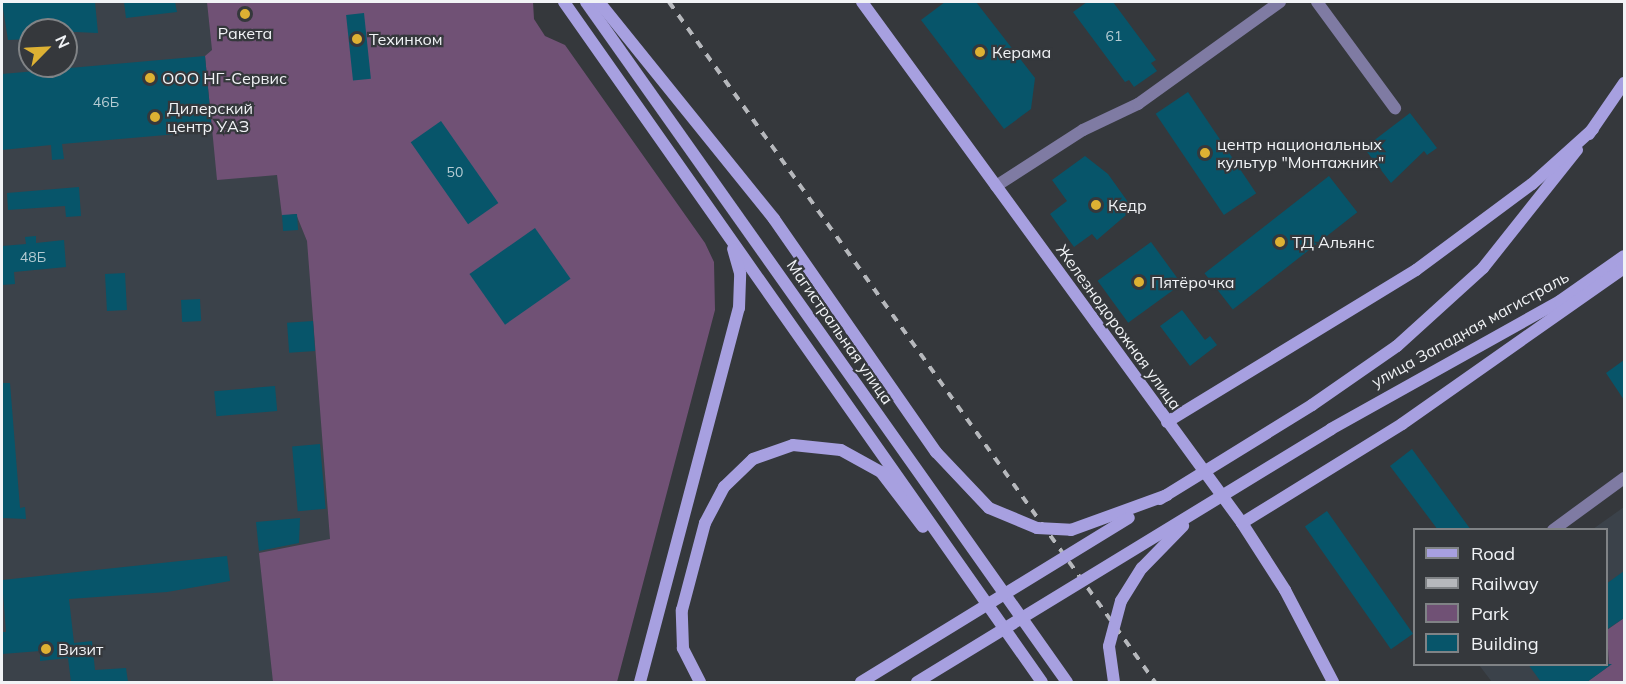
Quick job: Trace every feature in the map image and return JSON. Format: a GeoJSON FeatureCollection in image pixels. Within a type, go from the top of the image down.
{"type":"FeatureCollection","features":[{"type":"Feature","properties":{"kind":"main road"},"geometry":{"type":"LineString","coordinates":[[564,2],[1042,682]]}},
{"type":"Feature","properties":{"kind":"main road","name":"Магистральная улица"},"geometry":{"type":"LineString","coordinates":[[586,2],[1067,682]]}},
{"type":"Feature","properties":{"kind":"main road"},"geometry":{"type":"LineString","coordinates":[[599,2],[774,219],[936,452],[989,508],[1037,528],[1071,530],[1167,495]]}},
{"type":"Feature","properties":{"kind":"main road","name":"Железнодорожная улица"},"geometry":{"type":"LineString","coordinates":[[862,2],[1242,523],[1290,599],[1333,682]]}},
{"type":"Feature","properties":{"kind":"main road","name":"улица Западная магистраль"},"geometry":{"type":"LineString","coordinates":[[1167,495],[1312,405],[1396,346],[1483,268],[1593,129],[1624,83]]}},
{"type":"Feature","properties":{"kind":"main road"},"geometry":{"type":"LineString","coordinates":[[1167,422],[1416,270],[1532,184],[1593,129]]}},
{"type":"Feature","properties":{"kind":"main road"},"geometry":{"type":"LineString","coordinates":[[640,682],[739,308],[740,273],[725,231]]}},
{"type":"Feature","properties":{"kind":"main road","name":"улица Западная магистраль"},"geometry":{"type":"LineString","coordinates":[[1200,510],[1330,429],[1560,301],[1624,256]]}},
{"type":"Feature","properties":{"kind":"main road"},"geometry":{"type":"LineString","coordinates":[[1242,523],[1402,424],[1624,268]]}},
{"type":"Feature","properties":{"kind":"main road"},"geometry":{"type":"LineString","coordinates":[[700,682],[689,665],[681,629],[705,523],[724,487],[767,452],[793,445],[826,446],[870,464],[970,580]]}},
{"type":"Feature","properties":{"kind":"main road"},"geometry":{"type":"LineString","coordinates":[[861,682],[1167,495]]}},
{"type":"Feature","properties":{"kind":"main road"},"geometry":{"type":"LineString","coordinates":[[917,682],[1200,510]]}},
{"type":"Feature","properties":{"kind":"main road"},"geometry":{"type":"LineString","coordinates":[[1114,682],[1109,646],[1121,601],[1142,568],[1200,510]]}},
{"type":"Feature","properties":{"kind":"main road"},"geometry":{"type":"LineString","coordinates":[[1017,647],[1035,682]]}},
{"type":"Feature","properties":{"kind":"street"},"geometry":{"type":"LineString","coordinates":[[996,186],[1083,130],[1138,104],[1280,2]]}},
{"type":"Feature","properties":{"kind":"street"},"geometry":{"type":"LineString","coordinates":[[1317,2],[1395,108]]}},
{"type":"Feature","properties":{"kind":"street"},"geometry":{"type":"LineString","coordinates":[[1556,528],[1624,478]]}},
{"type":"Feature","properties":{"kind":"shaded area"},"geometry":{"type":"Polygon","coordinates":[[[2,2],[443,2],[609,682],[2,682],[2,2]]]}},
{"type":"Feature","properties":{"kind":"shaded area"},"geometry":{"type":"Polygon","coordinates":[[[1624,507],[1624,682],[1492,682],[1480,666],[1608,666],[1608,528],[1594,528],[1624,507]]]}},
{"type":"Feature","properties":{"kind":"green space"},"geometry":{"type":"Polygon","coordinates":[[[207,2],[533,2],[534,19],[545,36],[565,45],[705,243],[714,262],[715,310],[617,682],[273,682],[259,553],[330,539],[307,241],[296,214],[282,216],[277,175],[217,180],[205,56],[212,50],[207,2]]]}},
{"type":"Feature","properties":{"kind":"green space"},"geometry":{"type":"Polygon","coordinates":[[[1624,618],[1624,682],[1587,682],[1609,666],[1608,629],[1624,618]]]}},
{"type":"Feature","properties":{"kind":"building"},"geometry":{"type":"Polygon","coordinates":[[[2,2],[95,2],[98,33],[78,32],[78,18],[18,18],[18,40],[8,40],[2,2]]]}},
{"type":"Feature","properties":{"kind":"building"},"geometry":{"type":"Polygon","coordinates":[[[124,2],[175,2],[177,12],[126,18],[124,2]]]}},
{"type":"Feature","properties":{"kind":"building","name":"Керама"},"geometry":{"type":"Polygon","coordinates":[[[945,2],[976,2],[1035,78],[1031,109],[1004,129],[921,20],[945,2]]]}},
{"type":"Feature","properties":{"kind":"building"},"geometry":{"type":"Polygon","coordinates":[[[1087,2],[1113,2],[1156,60],[1151,63],[1157,71],[1134,87],[1129,80],[1125,82],[1073,12],[1087,2]]]}},
{"type":"Feature","properties":{"kind":"building"},"geometry":{"type":"Polygon","coordinates":[[[364,13],[371,79],[353,81],[346,15],[364,13]]]}},
{"type":"Feature","properties":{"kind":"building"},"geometry":{"type":"Polygon","coordinates":[[[205,56],[212,131],[62,144],[64,159],[52,160],[51,145],[2,150],[2,74],[18,73],[18,78],[78,78],[78,67],[205,56]]]}},
{"type":"Feature","properties":{"kind":"building"},"geometry":{"type":"Polygon","coordinates":[[[1188,92],[1256,193],[1224,215],[1156,114],[1188,92]]]}},
{"type":"Feature","properties":{"kind":"building"},"geometry":{"type":"Polygon","coordinates":[[[1410,113],[1437,148],[1427,155],[1424,151],[1391,183],[1364,148],[1410,113]]]}},
{"type":"Feature","properties":{"kind":"building"},"geometry":{"type":"Polygon","coordinates":[[[441,121],[498,203],[468,224],[411,142],[441,121]]]}},
{"type":"Feature","properties":{"kind":"building","name":"Кедр"},"geometry":{"type":"Polygon","coordinates":[[[1085,156],[1108,174],[1133,209],[1097,240],[1092,234],[1074,247],[1050,214],[1067,201],[1052,180],[1085,156]]]}},
{"type":"Feature","properties":{"kind":"building","name":"ТД Альянс"},"geometry":{"type":"Polygon","coordinates":[[[1329,176],[1357,212],[1233,310],[1204,273],[1329,176]]]}},
{"type":"Feature","properties":{"kind":"building"},"geometry":{"type":"Polygon","coordinates":[[[79,187],[81,216],[66,217],[65,206],[8,210],[7,193],[79,187]]]}},
{"type":"Feature","properties":{"kind":"building"},"geometry":{"type":"Polygon","coordinates":[[[297,214],[298,230],[283,231],[282,215],[297,214]]]}},
{"type":"Feature","properties":{"kind":"building"},"geometry":{"type":"Polygon","coordinates":[[[535,228],[571,279],[505,325],[469,274],[535,228]]]}},
{"type":"Feature","properties":{"kind":"building"},"geometry":{"type":"Polygon","coordinates":[[[36,236],[36,243],[64,240],[66,267],[14,272],[15,284],[2,285],[2,246],[26,244],[25,237],[36,236]]]}},
{"type":"Feature","properties":{"kind":"building","name":"Пятёрочка"},"geometry":{"type":"Polygon","coordinates":[[[1151,242],[1182,284],[1128,323],[1098,281],[1151,242]]]}},
{"type":"Feature","properties":{"kind":"building"},"geometry":{"type":"Polygon","coordinates":[[[125,273],[127,310],[107,311],[105,274],[125,273]]]}},
{"type":"Feature","properties":{"kind":"building"},"geometry":{"type":"Polygon","coordinates":[[[200,299],[201,321],[182,322],[181,300],[200,299]]]}},
{"type":"Feature","properties":{"kind":"building"},"geometry":{"type":"Polygon","coordinates":[[[1182,310],[1205,340],[1210,336],[1217,345],[1190,366],[1160,326],[1182,310]]]}},
{"type":"Feature","properties":{"kind":"building"},"geometry":{"type":"Polygon","coordinates":[[[313,321],[315,351],[289,353],[287,323],[313,321]]]}},
{"type":"Feature","properties":{"kind":"building"},"geometry":{"type":"Polygon","coordinates":[[[1624,360],[1624,400],[1606,373],[1624,360]]]}},
{"type":"Feature","properties":{"kind":"building"},"geometry":{"type":"Polygon","coordinates":[[[2,383],[10,383],[20,508],[25,507],[26,519],[2,518],[2,383]]]}},
{"type":"Feature","properties":{"kind":"building"},"geometry":{"type":"Polygon","coordinates":[[[275,386],[277,411],[216,416],[214,391],[275,386]]]}},
{"type":"Feature","properties":{"kind":"building"},"geometry":{"type":"Polygon","coordinates":[[[320,444],[326,509],[298,511],[292,446],[320,444]]]}},
{"type":"Feature","properties":{"kind":"building"},"geometry":{"type":"Polygon","coordinates":[[[1412,449],[1470,528],[1436,528],[1390,466],[1412,449]]]}},
{"type":"Feature","properties":{"kind":"building"},"geometry":{"type":"Polygon","coordinates":[[[1327,511],[1413,634],[1391,649],[1305,526],[1327,511]]]}},
{"type":"Feature","properties":{"kind":"building"},"geometry":{"type":"Polygon","coordinates":[[[300,518],[299,543],[259,551],[256,522],[300,518]]]}},
{"type":"Feature","properties":{"kind":"building"},"geometry":{"type":"Polygon","coordinates":[[[227,556],[230,581],[167,592],[69,599],[74,643],[92,641],[95,670],[126,668],[128,682],[71,682],[68,658],[40,661],[40,651],[2,654],[2,632],[6,632],[2,580],[227,556]]]}},
{"type":"Feature","properties":{"kind":"building"},"geometry":{"type":"Polygon","coordinates":[[[1624,571],[1624,618],[1608,629],[1608,583],[1624,571]]]}},
{"type":"Feature","properties":{"kind":"building"},"geometry":{"type":"Polygon","coordinates":[[[1612,664],[1587,682],[1541,682],[1529,666],[1608,666],[1612,664]]]}},
{"type":"Feature","properties":{"kind":"railway"},"geometry":{"type":"LineString","coordinates":[[669,2],[1155,682]]}},
{"type":"Feature","properties":{"kind":"place","name":"Ракета"},"geometry":{"type":"Point","coordinates":[245,14]}},
{"type":"Feature","properties":{"kind":"place","name":"Техинком"},"geometry":{"type":"Point","coordinates":[357,39]}},
{"type":"Feature","properties":{"kind":"place","name":"Керама"},"geometry":{"type":"Point","coordinates":[980,52]}},
{"type":"Feature","properties":{"kind":"place","name":"ООО НГ-Сервис"},"geometry":{"type":"Point","coordinates":[150,78]}},
{"type":"Feature","properties":{"kind":"place","name":"Дилерский центр УАЗ"},"geometry":{"type":"Point","coordinates":[155,117]}},
{"type":"Feature","properties":{"kind":"place","name":"центр национальных культур \"Монтажник\""},"geometry":{"type":"Point","coordinates":[1205,153]}},
{"type":"Feature","properties":{"kind":"place","name":"Кедр"},"geometry":{"type":"Point","coordinates":[1096,205]}},
{"type":"Feature","properties":{"kind":"place","name":"ТД Альянс"},"geometry":{"type":"Point","coordinates":[1280,242]}},
{"type":"Feature","properties":{"kind":"place","name":"Пятёрочка"},"geometry":{"type":"Point","coordinates":[1139,282]}},
{"type":"Feature","properties":{"kind":"place","name":"Визит"},"geometry":{"type":"Point","coordinates":[46,649]}}]}
